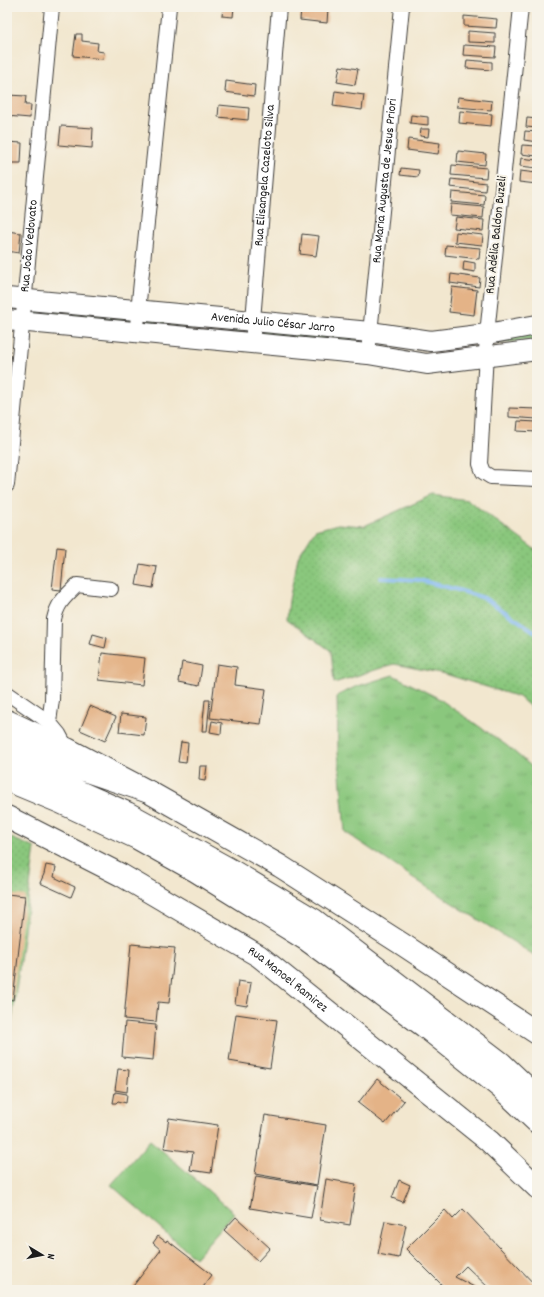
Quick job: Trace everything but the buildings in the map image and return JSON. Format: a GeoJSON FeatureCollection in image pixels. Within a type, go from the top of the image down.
{"type":"FeatureCollection","features":[{"type":"Feature","properties":{"kind":"main road"},"geometry":{"type":"LineString","coordinates":[[7,721],[67,749],[150,792],[280,866],[537,1033]]}},
{"type":"Feature","properties":{"kind":"main road"},"geometry":{"type":"LineString","coordinates":[[7,744],[150,792]]}},
{"type":"Feature","properties":{"kind":"main road"},"geometry":{"type":"LineString","coordinates":[[7,760],[127,813],[230,869],[314,920],[501,1064],[537,1097]]}},
{"type":"Feature","properties":{"kind":"main road"},"geometry":{"type":"LineString","coordinates":[[7,780],[60,802],[137,838],[203,875],[307,940],[424,1026],[502,1088],[537,1122]]}},
{"type":"Feature","properties":{"kind":"main road","name":"Rua Manoel Ramirez"},"geometry":{"type":"LineString","coordinates":[[7,818],[121,875],[259,956],[489,1141],[537,1187]]}},
{"type":"Feature","properties":{"kind":"street","name":"Rua João Vedovato"},"geometry":{"type":"LineString","coordinates":[[7,485],[16,299],[52,7]]}},
{"type":"Feature","properties":{"kind":"street"},"geometry":{"type":"LineString","coordinates":[[137,331],[169,7]]}},
{"type":"Feature","properties":{"kind":"street","name":"Rua Elisangela Cazeloto Silva"},"geometry":{"type":"LineString","coordinates":[[253,344],[253,320],[279,7]]}},
{"type":"Feature","properties":{"kind":"street","name":"Rua Maria Augusta de Jesus Priori"},"geometry":{"type":"LineString","coordinates":[[368,354],[402,7]]}},
{"type":"Feature","properties":{"kind":"street","name":"Rua Adélia Baldon Buzeli"},"geometry":{"type":"LineString","coordinates":[[521,7],[487,334],[480,464],[483,472],[491,476],[537,479]]}},
{"type":"Feature","properties":{"kind":"street","name":"Avenida Julio César Jarro"},"geometry":{"type":"LineString","coordinates":[[16,299],[370,332],[431,342],[537,325]]}},
{"type":"Feature","properties":{"kind":"street","name":"Avenida Julio César Jarro"},"geometry":{"type":"LineString","coordinates":[[15,321],[137,331],[253,344],[368,354],[428,364],[537,350]]}},
{"type":"Feature","properties":{"kind":"street"},"geometry":{"type":"LineString","coordinates":[[49,722],[52,700],[54,619],[57,607],[77,585],[111,589]]}},
{"type":"Feature","properties":{"kind":"street"},"geometry":{"type":"LineString","coordinates":[[7,693],[49,722],[59,734],[67,749]]}},
{"type":"Feature","properties":{"kind":"green space"},"geometry":{"type":"Polygon","coordinates":[[[34,309],[131,317],[130,322],[34,315],[34,309]]]}},
{"type":"Feature","properties":{"kind":"green space"},"geometry":{"type":"Polygon","coordinates":[[[145,317],[241,327],[240,333],[144,323],[145,317]]]}},
{"type":"Feature","properties":{"kind":"green space"},"geometry":{"type":"Polygon","coordinates":[[[261,324],[358,336],[357,345],[260,333],[261,324]]]}},
{"type":"Feature","properties":{"kind":"green space"},"geometry":{"type":"Polygon","coordinates":[[[537,331],[537,340],[500,343],[499,335],[537,331]]]}},
{"type":"Feature","properties":{"kind":"green space"},"geometry":{"type":"Polygon","coordinates":[[[433,495],[468,500],[537,551],[537,713],[519,697],[445,674],[394,664],[334,683],[331,651],[287,619],[289,600],[298,557],[315,530],[338,524],[364,526],[433,495]]]}},
{"type":"Feature","properties":{"kind":"green space"},"geometry":{"type":"Polygon","coordinates":[[[393,675],[438,698],[506,745],[537,771],[537,957],[427,887],[345,832],[338,752],[337,696],[355,687],[393,675]]]}},
{"type":"Feature","properties":{"kind":"green space"},"geometry":{"type":"Polygon","coordinates":[[[7,836],[35,848],[7,1059],[7,836]]]}},
{"type":"Feature","properties":{"kind":"green space"},"geometry":{"type":"Polygon","coordinates":[[[150,1140],[234,1213],[195,1258],[111,1185],[150,1140]]]}},
{"type":"Feature","properties":{"kind":"waterway"},"geometry":{"type":"LineString","coordinates":[[381,578],[419,580],[484,598],[537,633]]}}]}
